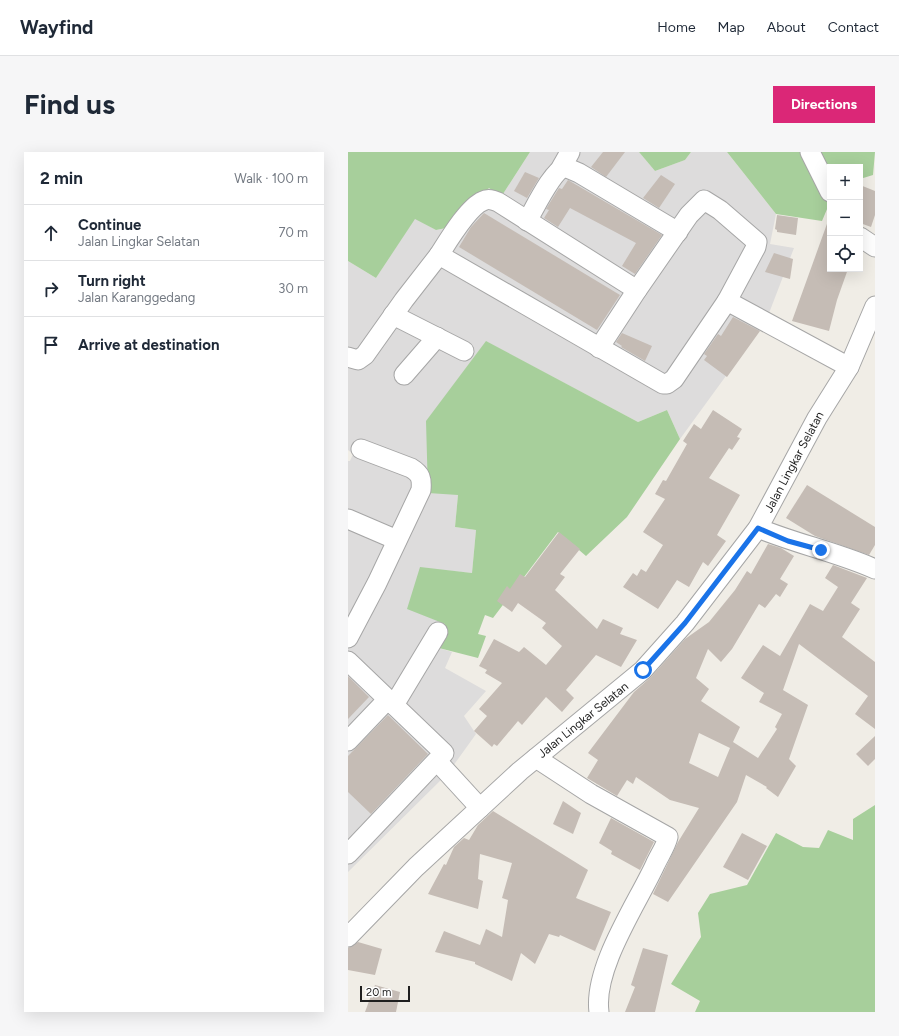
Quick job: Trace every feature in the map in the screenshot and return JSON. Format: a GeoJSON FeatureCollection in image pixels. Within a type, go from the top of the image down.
{"type":"FeatureCollection","features":[{"type":"Feature","properties":{"kind":"street"},"geometry":{"type":"LineString","coordinates":[[810,152],[827,186]]}},
{"type":"Feature","properties":{"kind":"street"},"geometry":{"type":"LineString","coordinates":[[527,220],[547,187],[566,160]]}},
{"type":"Feature","properties":{"kind":"street"},"geometry":{"type":"LineString","coordinates":[[566,160],[568,167],[678,232]]}},
{"type":"Feature","properties":{"kind":"street"},"geometry":{"type":"LineString","coordinates":[[348,357],[358,360],[366,355],[393,315],[439,255],[454,230],[484,200],[498,202],[637,290]]}},
{"type":"Feature","properties":{"kind":"street"},"geometry":{"type":"LineString","coordinates":[[439,255],[600,348],[659,382],[667,384],[678,374],[727,301],[756,247],[756,241],[707,200],[701,202],[689,215],[637,290],[600,348]]}},
{"type":"Feature","properties":{"kind":"street"},"geometry":{"type":"LineString","coordinates":[[863,239],[875,247]]}},
{"type":"Feature","properties":{"kind":"street"},"geometry":{"type":"LineString","coordinates":[[727,301],[849,367]]}},
{"type":"Feature","properties":{"kind":"street","name":"Jalan Lingkar Selatan"},"geometry":{"type":"LineString","coordinates":[[348,937],[416,867],[480,808],[536,758],[643,670],[685,623],[758,528],[817,418],[849,367],[875,306]]}},
{"type":"Feature","properties":{"kind":"street"},"geometry":{"type":"LineString","coordinates":[[393,315],[464,351]]}},
{"type":"Feature","properties":{"kind":"street"},"geometry":{"type":"LineString","coordinates":[[404,375],[437,337]]}},
{"type":"Feature","properties":{"kind":"street"},"geometry":{"type":"LineString","coordinates":[[348,638],[420,490],[420,476],[412,468],[361,449]]}},
{"type":"Feature","properties":{"kind":"street"},"geometry":{"type":"LineString","coordinates":[[348,519],[397,540]]}},
{"type":"Feature","properties":{"kind":"street"},"geometry":{"type":"LineString","coordinates":[[758,528],[788,541],[850,558],[875,569]]}},
{"type":"Feature","properties":{"kind":"street"},"geometry":{"type":"LineString","coordinates":[[348,741],[391,702],[438,632]]}},
{"type":"Feature","properties":{"kind":"street"},"geometry":{"type":"LineString","coordinates":[[348,661],[444,754],[348,854]]}},
{"type":"Feature","properties":{"kind":"street"},"geometry":{"type":"LineString","coordinates":[[536,758],[591,794],[668,837],[642,892],[617,937],[603,977],[598,1005],[599,1012]]}},
{"type":"Feature","properties":{"kind":"street"},"geometry":{"type":"LineString","coordinates":[[436,761],[480,808]]}},
{"type":"Feature","properties":{"kind":"shaded area"},"geometry":{"type":"Polygon","coordinates":[[[530,152],[639,152],[655,171],[685,160],[691,152],[727,152],[776,214],[770,244],[794,248],[766,321],[680,439],[667,410],[638,422],[487,342],[458,495],[455,527],[476,530],[472,573],[420,568],[445,624],[439,648],[452,652],[445,668],[486,691],[464,716],[476,734],[448,773],[348,872],[348,461],[350,461],[353,454],[348,450],[348,261],[376,278],[415,218],[436,230],[451,227],[489,188],[501,197],[530,152]]]}},
{"type":"Feature","properties":{"kind":"green space"},"geometry":{"type":"Polygon","coordinates":[[[348,152],[530,152],[501,197],[489,188],[451,227],[436,230],[415,219],[376,278],[348,261],[348,152]]]}},
{"type":"Feature","properties":{"kind":"green space"},"geometry":{"type":"Polygon","coordinates":[[[639,152],[691,152],[685,160],[655,171],[639,152]]]}},
{"type":"Feature","properties":{"kind":"green space"},"geometry":{"type":"Polygon","coordinates":[[[727,152],[875,152],[873,175],[863,178],[863,164],[827,164],[827,209],[822,221],[776,214],[727,152]]]}},
{"type":"Feature","properties":{"kind":"green space"},"geometry":{"type":"Polygon","coordinates":[[[486,341],[638,422],[667,410],[680,439],[627,517],[586,556],[558,532],[493,618],[485,615],[478,634],[486,636],[478,658],[439,648],[445,624],[407,609],[420,567],[472,573],[476,530],[455,527],[458,495],[428,493],[426,421],[486,341]]]}},
{"type":"Feature","properties":{"kind":"green space"},"geometry":{"type":"Polygon","coordinates":[[[875,805],[875,1012],[695,1012],[700,1001],[671,984],[701,937],[698,913],[710,894],[747,885],[776,833],[803,847],[819,848],[828,830],[853,840],[853,819],[875,805]]]}},
{"type":"Feature","properties":{"kind":"building"},"geometry":{"type":"Polygon","coordinates":[[[603,152],[625,152],[606,177],[591,167],[603,152]]]}},
{"type":"Feature","properties":{"kind":"building"},"geometry":{"type":"Polygon","coordinates":[[[525,172],[539,178],[527,198],[514,191],[525,172]]]}},
{"type":"Feature","properties":{"kind":"building"},"geometry":{"type":"Polygon","coordinates":[[[661,175],[675,184],[659,208],[643,198],[661,175]]]}},
{"type":"Feature","properties":{"kind":"building"},"geometry":{"type":"Polygon","coordinates":[[[568,180],[662,235],[635,274],[622,266],[636,243],[570,208],[558,227],[544,218],[549,210],[546,209],[559,188],[562,189],[568,180]]]}},
{"type":"Feature","properties":{"kind":"building"},"geometry":{"type":"Polygon","coordinates":[[[863,186],[875,191],[875,215],[871,227],[863,224],[863,186]]]}},
{"type":"Feature","properties":{"kind":"building"},"geometry":{"type":"Polygon","coordinates":[[[484,213],[620,295],[597,330],[459,247],[471,227],[484,213]]]}},
{"type":"Feature","properties":{"kind":"building"},"geometry":{"type":"Polygon","coordinates":[[[777,215],[798,218],[796,235],[777,232],[775,229],[777,215]]]}},
{"type":"Feature","properties":{"kind":"building"},"geometry":{"type":"Polygon","coordinates":[[[827,224],[827,272],[847,272],[837,300],[829,331],[792,321],[827,224]]]}},
{"type":"Feature","properties":{"kind":"building"},"geometry":{"type":"Polygon","coordinates":[[[774,253],[793,259],[790,279],[765,272],[774,253]]]}},
{"type":"Feature","properties":{"kind":"building"},"geometry":{"type":"Polygon","coordinates":[[[733,317],[760,331],[727,377],[704,360],[707,356],[704,354],[718,334],[721,336],[733,317]]]}},
{"type":"Feature","properties":{"kind":"building"},"geometry":{"type":"Polygon","coordinates":[[[622,333],[652,346],[645,361],[621,347],[622,346],[616,342],[622,333]]]}},
{"type":"Feature","properties":{"kind":"building"},"geometry":{"type":"Polygon","coordinates":[[[713,410],[742,429],[737,437],[740,438],[732,450],[729,448],[709,478],[740,495],[717,535],[726,541],[708,566],[703,562],[689,587],[677,580],[658,609],[623,587],[633,573],[637,576],[641,569],[646,572],[663,545],[643,532],[665,499],[655,494],[663,480],[666,481],[687,444],[683,441],[694,424],[701,429],[713,410]]]}},
{"type":"Feature","properties":{"kind":"building"},"geometry":{"type":"Polygon","coordinates":[[[807,485],[875,527],[875,545],[869,555],[815,536],[786,518],[807,485]]]}},
{"type":"Feature","properties":{"kind":"building"},"geometry":{"type":"Polygon","coordinates":[[[559,532],[580,549],[560,574],[565,577],[555,590],[597,629],[603,619],[623,628],[620,634],[637,640],[621,667],[596,655],[566,690],[574,698],[562,712],[546,697],[522,725],[518,721],[497,746],[494,744],[492,747],[474,731],[487,716],[479,709],[502,683],[485,673],[487,670],[479,666],[494,639],[519,652],[524,647],[546,665],[562,646],[542,628],[546,623],[518,603],[512,612],[497,601],[507,586],[510,589],[520,574],[525,577],[559,532]]]}},
{"type":"Feature","properties":{"kind":"building"},"geometry":{"type":"Polygon","coordinates":[[[768,544],[781,548],[794,556],[780,579],[788,584],[780,597],[776,594],[765,608],[759,604],[732,649],[721,662],[708,649],[696,678],[709,689],[701,701],[740,727],[733,742],[758,758],[777,729],[775,727],[782,714],[759,702],[764,693],[741,678],[763,645],[780,656],[810,604],[823,611],[838,587],[825,578],[833,565],[867,578],[851,603],[860,609],[842,637],[875,662],[875,729],[855,714],[868,696],[799,644],[783,690],[808,705],[789,759],[796,766],[778,797],[766,788],[767,787],[746,775],[737,802],[668,902],[653,894],[678,842],[699,808],[670,800],[636,777],[633,784],[627,780],[617,796],[587,778],[598,760],[588,753],[634,692],[651,677],[685,639],[709,622],[735,590],[747,571],[751,574],[768,544]],[[699,733],[689,763],[718,777],[730,748],[699,733]]]}},
{"type":"Feature","properties":{"kind":"building"},"geometry":{"type":"Polygon","coordinates":[[[348,676],[369,697],[348,719],[348,676]]]}},
{"type":"Feature","properties":{"kind":"building"},"geometry":{"type":"Polygon","coordinates":[[[388,715],[428,754],[371,814],[348,792],[348,756],[388,715]]]}},
{"type":"Feature","properties":{"kind":"building"},"geometry":{"type":"Polygon","coordinates":[[[875,736],[875,759],[868,766],[856,754],[875,736]]]}},
{"type":"Feature","properties":{"kind":"building"},"geometry":{"type":"Polygon","coordinates":[[[563,801],[581,813],[573,834],[553,824],[563,801]]]}},
{"type":"Feature","properties":{"kind":"building"},"geometry":{"type":"Polygon","coordinates":[[[493,811],[588,870],[576,898],[611,912],[595,951],[560,935],[559,937],[549,934],[535,964],[521,953],[512,981],[475,964],[475,962],[435,952],[444,931],[480,945],[486,929],[502,937],[508,900],[502,898],[512,863],[480,854],[478,879],[483,881],[478,909],[428,894],[444,864],[446,865],[454,847],[464,838],[469,840],[478,825],[493,811]]]}},
{"type":"Feature","properties":{"kind":"building"},"geometry":{"type":"Polygon","coordinates":[[[611,818],[654,842],[640,870],[611,854],[612,851],[599,843],[611,818]]]}},
{"type":"Feature","properties":{"kind":"building"},"geometry":{"type":"Polygon","coordinates":[[[742,833],[767,846],[748,880],[723,867],[742,833]]]}},
{"type":"Feature","properties":{"kind":"building"},"geometry":{"type":"Polygon","coordinates":[[[358,942],[382,949],[375,975],[348,970],[348,948],[358,942]]]}},
{"type":"Feature","properties":{"kind":"building"},"geometry":{"type":"Polygon","coordinates":[[[643,948],[668,955],[655,1012],[625,1012],[635,987],[631,985],[643,948]]]}},
{"type":"Feature","properties":{"kind":"building"},"geometry":{"type":"Polygon","coordinates":[[[375,985],[400,992],[396,1012],[365,1012],[375,985]]]}},
{"type":"Feature","properties":{"kind":"route"},"geometry":{"type":"LineString","coordinates":[[643,670],[685,623],[723,576],[758,528],[788,541],[821,550]]}}]}
